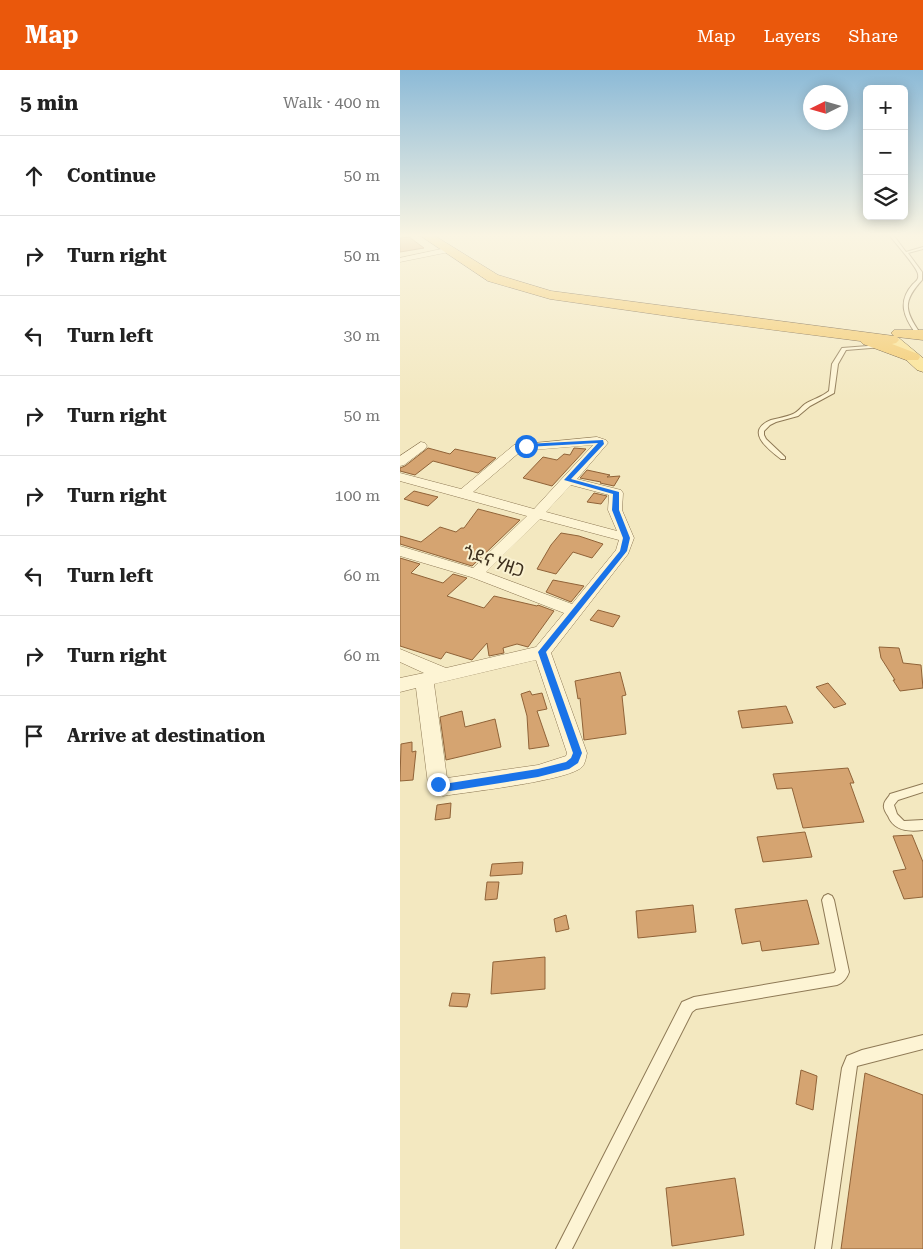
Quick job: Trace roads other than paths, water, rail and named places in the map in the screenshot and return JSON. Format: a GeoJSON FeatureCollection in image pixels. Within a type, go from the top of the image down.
{"type":"FeatureCollection","features":[{"type":"Feature","properties":{"kind":"highway"},"geometry":{"type":"LineString","coordinates":[[534,291],[550,296],[709,316],[906,337]]}},
{"type":"Feature","properties":{"kind":"highway"},"geometry":{"type":"LineString","coordinates":[[558,291],[709,316]]}},
{"type":"Feature","properties":{"kind":"highway"},"geometry":{"type":"LineString","coordinates":[[821,329],[842,334],[906,337]]}},
{"type":"Feature","properties":{"kind":"main road"},"geometry":{"type":"LineString","coordinates":[[906,337],[919,359]]}},
{"type":"Feature","properties":{"kind":"street"},"geometry":{"type":"LineString","coordinates":[[462,495],[518,448],[602,443],[536,515],[476,574]]}},
{"type":"Feature","properties":{"kind":"street"},"geometry":{"type":"LineString","coordinates":[[400,462],[422,446]]}},
{"type":"Feature","properties":{"kind":"street"},"geometry":{"type":"LineString","coordinates":[[400,477],[627,538]]}},
{"type":"Feature","properties":{"kind":"street"},"geometry":{"type":"LineString","coordinates":[[400,685],[542,652],[623,551],[627,538],[616,510],[616,493],[567,480]]}},
{"type":"Feature","properties":{"kind":"street","name":"ጎደና ሃዘጋ"},"geometry":{"type":"LineString","coordinates":[[400,551],[476,574],[574,611]]}},
{"type":"Feature","properties":{"kind":"street"},"geometry":{"type":"LineString","coordinates":[[424,680],[438,784],[443,787],[450,787],[538,773],[569,765],[575,761],[577,753],[542,652]]}},
{"type":"Feature","properties":{"kind":"street"},"geometry":{"type":"LineString","coordinates":[[400,655],[445,675]]}},
{"type":"Feature","properties":{"kind":"lane"},"geometry":{"type":"LineString","coordinates":[[783,458],[762,438],[760,433],[763,428],[768,423],[795,415],[813,402],[829,395],[832,392],[831,377],[839,355],[844,349],[906,337],[908,320],[904,303],[910,291]]}},
{"type":"Feature","properties":{"kind":"lane"},"geometry":{"type":"LineString","coordinates":[[923,788],[894,797],[889,805],[891,814],[897,822],[910,828],[923,825]]}},
{"type":"Feature","properties":{"kind":"lane"},"geometry":{"type":"LineString","coordinates":[[564,1249],[687,1007],[694,1003],[837,979],[842,976],[843,972],[828,900]]}},
{"type":"Feature","properties":{"kind":"lane"},"geometry":{"type":"LineString","coordinates":[[823,1249],[849,1068],[852,1061],[923,1042]]}}]}
